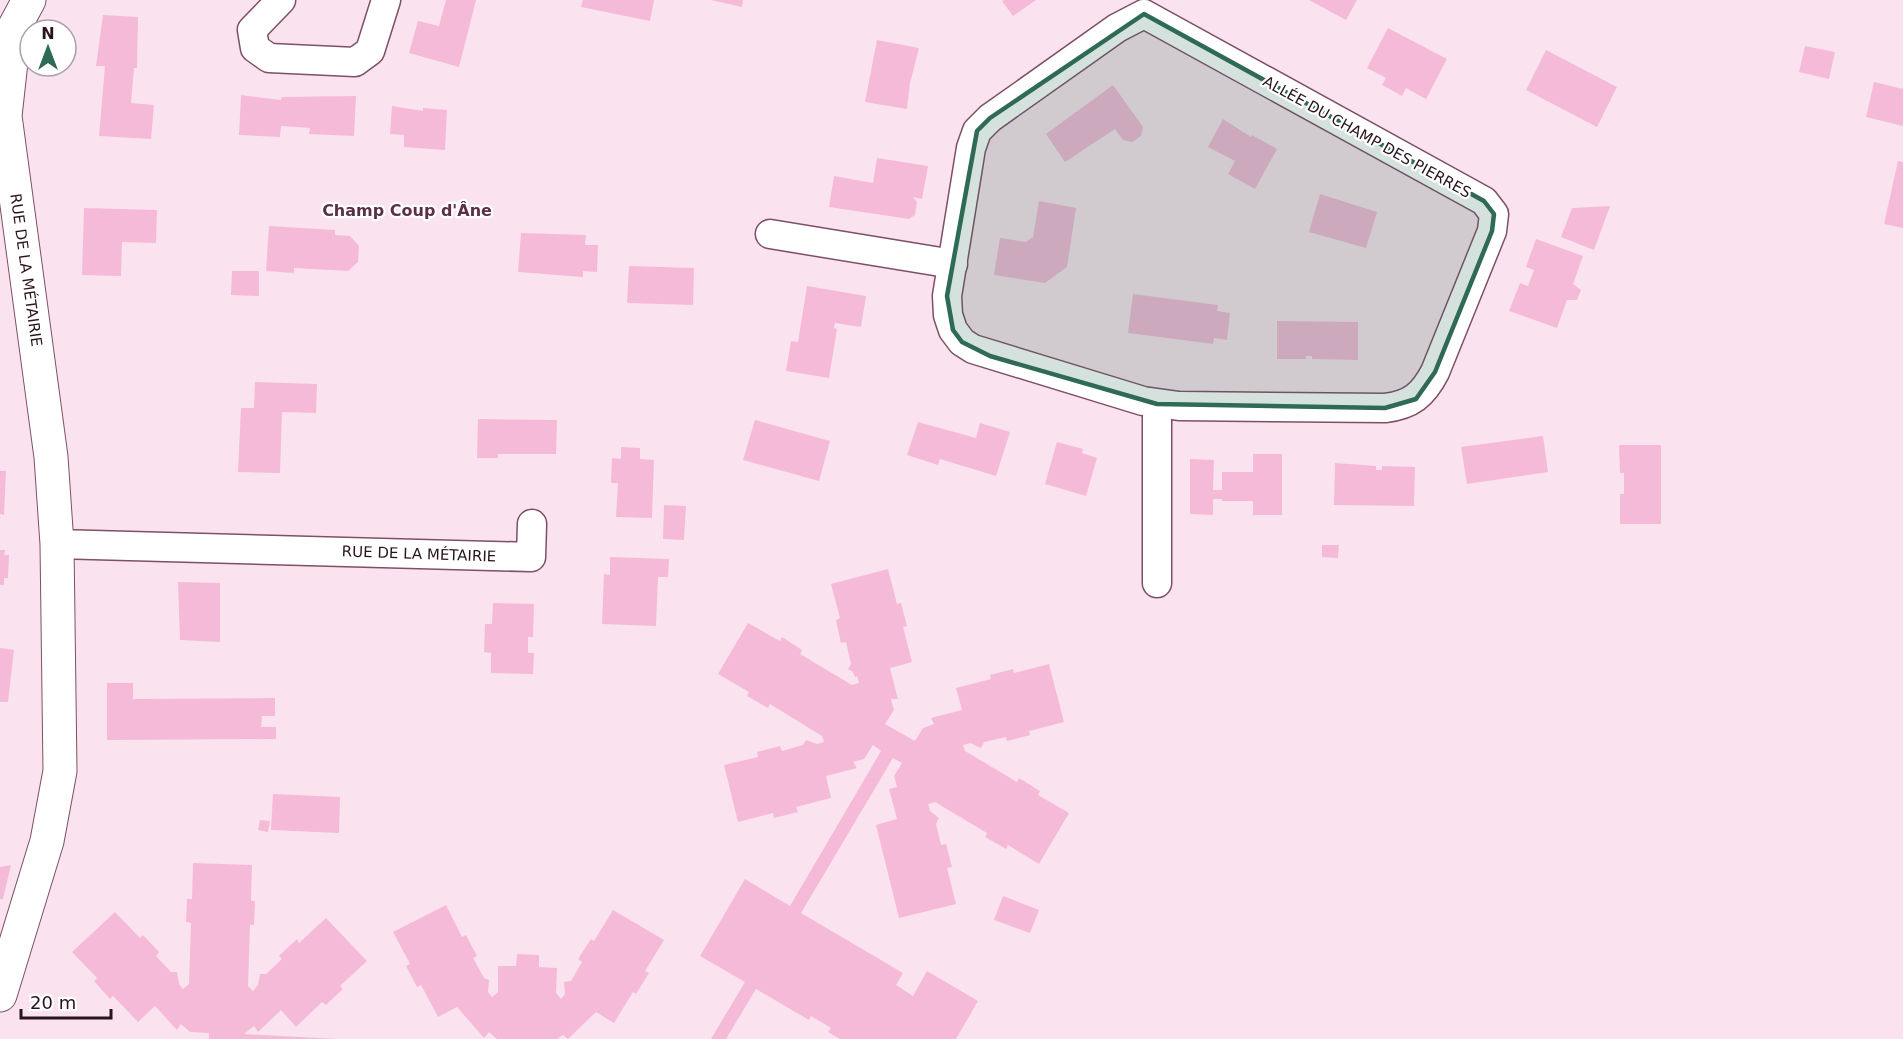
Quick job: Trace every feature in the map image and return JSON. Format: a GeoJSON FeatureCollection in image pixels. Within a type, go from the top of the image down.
{"type":"FeatureCollection","features":[{"type":"Feature","properties":{"kind":"street","name":"RUE DE LA MÉTAIRIE"},"geometry":{"type":"LineString","coordinates":[[0,995],[47,840],[60,771],[57,544],[51,458],[5,116],[15,26],[29,0]]}},
{"type":"Feature","properties":{"kind":"street"},"geometry":{"type":"LineString","coordinates":[[281,0],[252,30],[255,48],[269,58],[355,62],[370,51],[387,0]]}},
{"type":"Feature","properties":{"kind":"street","name":"ALLÉE DU CHAMP DES PIERRES"},"geometry":{"type":"LineString","coordinates":[[1145,7],[1484,201],[1494,214],[1492,231],[1435,372],[1426,389],[1416,399],[1402,406],[1384,408],[1156,404],[990,356],[968,345],[953,330],[948,315],[948,296],[971,148],[977,132],[990,118],[1145,7]]}},
{"type":"Feature","properties":{"kind":"street"},"geometry":{"type":"LineString","coordinates":[[770,234],[953,264]]}},
{"type":"Feature","properties":{"kind":"street"},"geometry":{"type":"LineString","coordinates":[[1156,404],[1157,583]]}},
{"type":"Feature","properties":{"kind":"street","name":"RUE DE LA MÉTAIRIE"},"geometry":{"type":"LineString","coordinates":[[57,544],[531,557],[531,524]]}},
{"type":"Feature","properties":{"kind":"highlighted area"},"geometry":{"type":"Polygon","coordinates":[[[1144,14],[1484,201],[1494,214],[1492,231],[1435,372],[1416,399],[1385,408],[1157,404],[990,356],[962,342],[953,330],[947,296],[977,131],[990,118],[1144,14]]]}},
{"type":"Feature","properties":{"kind":"building"},"geometry":{"type":"Polygon","coordinates":[[[446,0],[476,0],[459,67],[409,53],[418,21],[439,26],[446,0]]]}},
{"type":"Feature","properties":{"kind":"building"},"geometry":{"type":"Polygon","coordinates":[[[583,0],[654,0],[650,21],[581,7],[583,0]]]}},
{"type":"Feature","properties":{"kind":"building"},"geometry":{"type":"Polygon","coordinates":[[[711,0],[743,0],[742,7],[711,0]]]}},
{"type":"Feature","properties":{"kind":"building"},"geometry":{"type":"Polygon","coordinates":[[[1036,0],[1013,16],[1002,1],[1036,0]]]}},
{"type":"Feature","properties":{"kind":"building"},"geometry":{"type":"Polygon","coordinates":[[[1309,0],[1357,0],[1346,20],[1309,0]]]}},
{"type":"Feature","properties":{"kind":"building"},"geometry":{"type":"Polygon","coordinates":[[[103,15],[138,17],[137,68],[134,68],[131,103],[154,105],[151,139],[99,136],[105,66],[96,66],[103,15]]]}},
{"type":"Feature","properties":{"kind":"building"},"geometry":{"type":"Polygon","coordinates":[[[1388,28],[1447,59],[1426,99],[1406,88],[1402,96],[1382,85],[1386,78],[1367,68],[1388,28]]]}},
{"type":"Feature","properties":{"kind":"building"},"geometry":{"type":"Polygon","coordinates":[[[877,40],[919,48],[910,83],[907,109],[865,102],[877,40]]]}},
{"type":"Feature","properties":{"kind":"building"},"geometry":{"type":"Polygon","coordinates":[[[1805,46],[1835,52],[1829,79],[1799,72],[1805,46]]]}},
{"type":"Feature","properties":{"kind":"building"},"geometry":{"type":"Polygon","coordinates":[[[1546,50],[1617,87],[1597,127],[1526,90],[1546,50]]]}},
{"type":"Feature","properties":{"kind":"building"},"geometry":{"type":"Polygon","coordinates":[[[1874,82],[1903,89],[1903,126],[1866,117],[1874,82]]]}},
{"type":"Feature","properties":{"kind":"building"},"geometry":{"type":"Polygon","coordinates":[[[1113,85],[1143,127],[1141,136],[1132,142],[1123,140],[1115,129],[1065,162],[1046,134],[1113,85]]]}},
{"type":"Feature","properties":{"kind":"building"},"geometry":{"type":"Polygon","coordinates":[[[241,95],[281,100],[282,97],[356,96],[354,136],[309,134],[310,128],[281,126],[280,137],[239,135],[241,95]]]}},
{"type":"Feature","properties":{"kind":"building"},"geometry":{"type":"Polygon","coordinates":[[[392,106],[423,111],[423,108],[447,110],[445,150],[404,147],[404,135],[390,134],[392,106]]]}},
{"type":"Feature","properties":{"kind":"building"},"geometry":{"type":"Polygon","coordinates":[[[1223,119],[1251,137],[1252,135],[1277,149],[1255,189],[1228,174],[1235,161],[1208,147],[1223,119]]]}},
{"type":"Feature","properties":{"kind":"building"},"geometry":{"type":"Polygon","coordinates":[[[877,158],[928,166],[922,199],[913,197],[917,202],[915,215],[909,219],[829,207],[834,176],[873,183],[877,158]]]}},
{"type":"Feature","properties":{"kind":"building"},"geometry":{"type":"Polygon","coordinates":[[[1898,161],[1903,162],[1903,228],[1884,224],[1898,161]]]}},
{"type":"Feature","properties":{"kind":"building"},"geometry":{"type":"Polygon","coordinates":[[[1320,194],[1377,212],[1366,248],[1309,232],[1320,194]]]}},
{"type":"Feature","properties":{"kind":"building"},"geometry":{"type":"Polygon","coordinates":[[[1039,201],[1076,208],[1067,267],[1045,283],[994,275],[1000,238],[1026,242],[1033,237],[1039,201]]]}},
{"type":"Feature","properties":{"kind":"building"},"geometry":{"type":"Polygon","coordinates":[[[1610,206],[1594,250],[1561,237],[1572,208],[1610,206]]]}},
{"type":"Feature","properties":{"kind":"building"},"geometry":{"type":"Polygon","coordinates":[[[84,208],[157,210],[156,243],[122,242],[121,276],[82,275],[84,208]]]}},
{"type":"Feature","properties":{"kind":"building"},"geometry":{"type":"Polygon","coordinates":[[[269,226],[335,230],[335,235],[350,236],[359,246],[358,262],[348,271],[294,268],[294,273],[266,271],[269,226]]]}},
{"type":"Feature","properties":{"kind":"building"},"geometry":{"type":"Polygon","coordinates":[[[521,233],[586,235],[585,245],[598,245],[597,272],[583,271],[583,277],[518,272],[521,233]]]}},
{"type":"Feature","properties":{"kind":"building"},"geometry":{"type":"Polygon","coordinates":[[[1536,239],[1583,256],[1573,284],[1581,290],[1577,300],[1567,300],[1557,328],[1509,311],[1520,283],[1528,286],[1534,270],[1526,267],[1536,239]]]}},
{"type":"Feature","properties":{"kind":"building"},"geometry":{"type":"Polygon","coordinates":[[[629,266],[694,268],[693,305],[627,303],[629,266]]]}},
{"type":"Feature","properties":{"kind":"building"},"geometry":{"type":"Polygon","coordinates":[[[232,271],[259,271],[259,296],[231,295],[232,271]]]}},
{"type":"Feature","properties":{"kind":"building"},"geometry":{"type":"Polygon","coordinates":[[[807,286],[866,296],[861,327],[835,323],[834,328],[837,329],[829,378],[786,371],[791,341],[798,342],[807,286]]]}},
{"type":"Feature","properties":{"kind":"building"},"geometry":{"type":"Polygon","coordinates":[[[1133,294],[1218,305],[1217,311],[1230,313],[1227,340],[1214,338],[1213,344],[1128,333],[1133,294]]]}},
{"type":"Feature","properties":{"kind":"building"},"geometry":{"type":"Polygon","coordinates":[[[1277,321],[1358,322],[1358,360],[1312,359],[1312,356],[1306,356],[1306,359],[1277,359],[1277,321]]]}},
{"type":"Feature","properties":{"kind":"building"},"geometry":{"type":"Polygon","coordinates":[[[255,382],[317,384],[316,413],[282,412],[280,473],[238,472],[241,408],[254,408],[255,382]]]}},
{"type":"Feature","properties":{"kind":"building"},"geometry":{"type":"Polygon","coordinates":[[[478,419],[557,420],[556,454],[498,454],[498,458],[477,458],[478,419]]]}},
{"type":"Feature","properties":{"kind":"building"},"geometry":{"type":"Polygon","coordinates":[[[755,420],[830,441],[819,481],[743,460],[755,420]]]}},
{"type":"Feature","properties":{"kind":"building"},"geometry":{"type":"Polygon","coordinates":[[[918,422],[976,438],[980,423],[1010,432],[996,476],[940,459],[938,465],[907,455],[918,422]]]}},
{"type":"Feature","properties":{"kind":"building"},"geometry":{"type":"Polygon","coordinates":[[[1543,436],[1548,472],[1467,484],[1461,447],[1543,436]]]}},
{"type":"Feature","properties":{"kind":"building"},"geometry":{"type":"Polygon","coordinates":[[[1057,442],[1083,449],[1082,453],[1097,458],[1086,496],[1045,484],[1057,442]]]}},
{"type":"Feature","properties":{"kind":"building"},"geometry":{"type":"Polygon","coordinates":[[[1619,445],[1661,445],[1661,524],[1620,524],[1620,494],[1624,494],[1624,473],[1620,473],[1619,445]]]}},
{"type":"Feature","properties":{"kind":"building"},"geometry":{"type":"Polygon","coordinates":[[[621,447],[640,448],[640,459],[654,460],[652,518],[616,517],[618,483],[611,483],[612,458],[621,459],[621,447]]]}},
{"type":"Feature","properties":{"kind":"building"},"geometry":{"type":"Polygon","coordinates":[[[1253,454],[1282,454],[1282,515],[1253,515],[1253,501],[1222,501],[1222,499],[1213,499],[1213,515],[1190,514],[1190,459],[1214,460],[1213,490],[1222,490],[1222,472],[1253,472],[1253,454]]]}},
{"type":"Feature","properties":{"kind":"building"},"geometry":{"type":"Polygon","coordinates":[[[1335,463],[1376,466],[1376,470],[1382,470],[1382,466],[1415,467],[1414,506],[1334,505],[1335,463]]]}},
{"type":"Feature","properties":{"kind":"building"},"geometry":{"type":"Polygon","coordinates":[[[0,471],[6,471],[4,515],[0,514],[0,471]]]}},
{"type":"Feature","properties":{"kind":"building"},"geometry":{"type":"Polygon","coordinates":[[[664,505],[686,506],[684,540],[663,539],[664,505]]]}},
{"type":"Feature","properties":{"kind":"building"},"geometry":{"type":"Polygon","coordinates":[[[1322,545],[1339,545],[1338,558],[1322,557],[1322,545]]]}},
{"type":"Feature","properties":{"kind":"building"},"geometry":{"type":"Polygon","coordinates":[[[0,550],[5,550],[4,555],[9,555],[8,578],[4,578],[4,585],[0,585],[0,550]]]}},
{"type":"Feature","properties":{"kind":"building"},"geometry":{"type":"Polygon","coordinates":[[[610,557],[669,559],[668,577],[658,577],[656,626],[602,624],[604,574],[610,575],[610,557]]]}},
{"type":"Feature","properties":{"kind":"building"},"geometry":{"type":"Polygon","coordinates":[[[888,569],[897,604],[901,603],[907,626],[903,627],[912,662],[890,668],[898,699],[891,699],[894,710],[885,724],[915,741],[923,728],[934,724],[931,718],[962,710],[956,688],[991,679],[990,675],[1013,669],[1014,673],[1049,664],[1064,722],[1029,731],[1030,735],[1007,741],[1006,737],[984,742],[981,748],[970,743],[963,745],[965,751],[1017,782],[1019,778],[1040,791],[1038,795],[1069,813],[1039,864],[1008,845],[1006,849],[985,837],[987,833],[935,802],[928,804],[930,811],[939,818],[936,824],[941,845],[946,844],[952,867],[947,868],[956,904],[899,918],[876,825],[897,819],[889,789],[897,787],[894,776],[902,763],[893,758],[801,913],[903,973],[896,985],[913,996],[927,971],[978,1001],[956,1039],[840,1039],[828,1032],[831,1028],[811,1016],[809,1020],[756,989],[726,1039],[711,1039],[745,982],[700,956],[745,879],[790,906],[881,751],[873,745],[864,759],[853,762],[857,768],[826,776],[831,798],[796,807],[798,812],[774,818],[773,813],[738,822],[724,765],[758,757],[757,752],[780,746],[782,751],[803,745],[806,740],[817,744],[824,742],[822,736],[770,704],[768,708],[747,696],[749,692],[718,674],[748,623],[780,641],[782,637],[802,650],[800,654],[852,685],[859,683],[857,676],[855,677],[848,669],[851,664],[846,642],[841,643],[836,620],[840,618],[831,584],[888,569]]]}},
{"type":"Feature","properties":{"kind":"building"},"geometry":{"type":"Polygon","coordinates":[[[178,582],[220,583],[220,642],[180,640],[178,582]]]}},
{"type":"Feature","properties":{"kind":"building"},"geometry":{"type":"Polygon","coordinates":[[[493,603],[534,604],[533,637],[528,637],[528,653],[534,653],[533,674],[491,673],[491,653],[484,652],[485,624],[492,624],[493,603]]]}},
{"type":"Feature","properties":{"kind":"building"},"geometry":{"type":"Polygon","coordinates":[[[0,648],[14,650],[8,702],[0,702],[0,648]]]}},
{"type":"Feature","properties":{"kind":"building"},"geometry":{"type":"Polygon","coordinates":[[[107,683],[133,683],[133,699],[275,698],[275,716],[262,716],[261,727],[276,727],[276,739],[107,740],[107,683]]]}},
{"type":"Feature","properties":{"kind":"building"},"geometry":{"type":"Polygon","coordinates":[[[273,794],[340,797],[339,833],[271,830],[273,794]]]}},
{"type":"Feature","properties":{"kind":"building"},"geometry":{"type":"Polygon","coordinates":[[[260,820],[270,821],[268,832],[258,830],[260,820]]]}},
{"type":"Feature","properties":{"kind":"building"},"geometry":{"type":"Polygon","coordinates":[[[193,863],[252,865],[251,901],[255,901],[254,925],[250,925],[248,986],[253,991],[258,985],[260,974],[266,974],[282,959],[279,956],[297,939],[299,943],[326,918],[367,961],[340,986],[343,989],[326,1005],[322,1002],[296,1027],[281,1010],[258,1032],[254,1026],[244,1034],[337,1039],[209,1039],[209,1033],[190,1032],[181,1024],[177,1030],[155,1006],[138,1022],[113,996],[110,999],[94,981],[97,978],[72,952],[115,912],[140,938],[143,935],[159,952],[156,956],[171,972],[177,972],[179,984],[183,989],[189,984],[191,923],[186,922],[187,899],[192,899],[193,863]]]}},
{"type":"Feature","properties":{"kind":"building"},"geometry":{"type":"Polygon","coordinates":[[[11,865],[3,899],[0,899],[0,867],[11,865]]]}},
{"type":"Feature","properties":{"kind":"building"},"geometry":{"type":"Polygon","coordinates":[[[1003,896],[1039,910],[1030,933],[994,920],[1003,896]]]}},
{"type":"Feature","properties":{"kind":"building"},"geometry":{"type":"Polygon","coordinates":[[[446,905],[462,937],[466,935],[477,956],[473,958],[484,978],[489,980],[488,992],[492,997],[498,992],[498,966],[516,966],[517,954],[539,955],[539,967],[557,968],[556,993],[561,999],[565,994],[564,982],[571,981],[582,962],[578,959],[591,939],[594,941],[613,910],[664,940],[645,971],[649,973],[636,994],[633,992],[614,1023],[596,1012],[568,1039],[563,1035],[557,1039],[497,1039],[489,1032],[484,1038],[457,1007],[438,1017],[421,985],[417,987],[406,966],[410,964],[393,932],[446,905]]]}},
{"type":"Feature","properties":{"kind":"district","name":"Champ Coup d'Âne"},"geometry":{"type":"Point","coordinates":[407,210]}}]}
